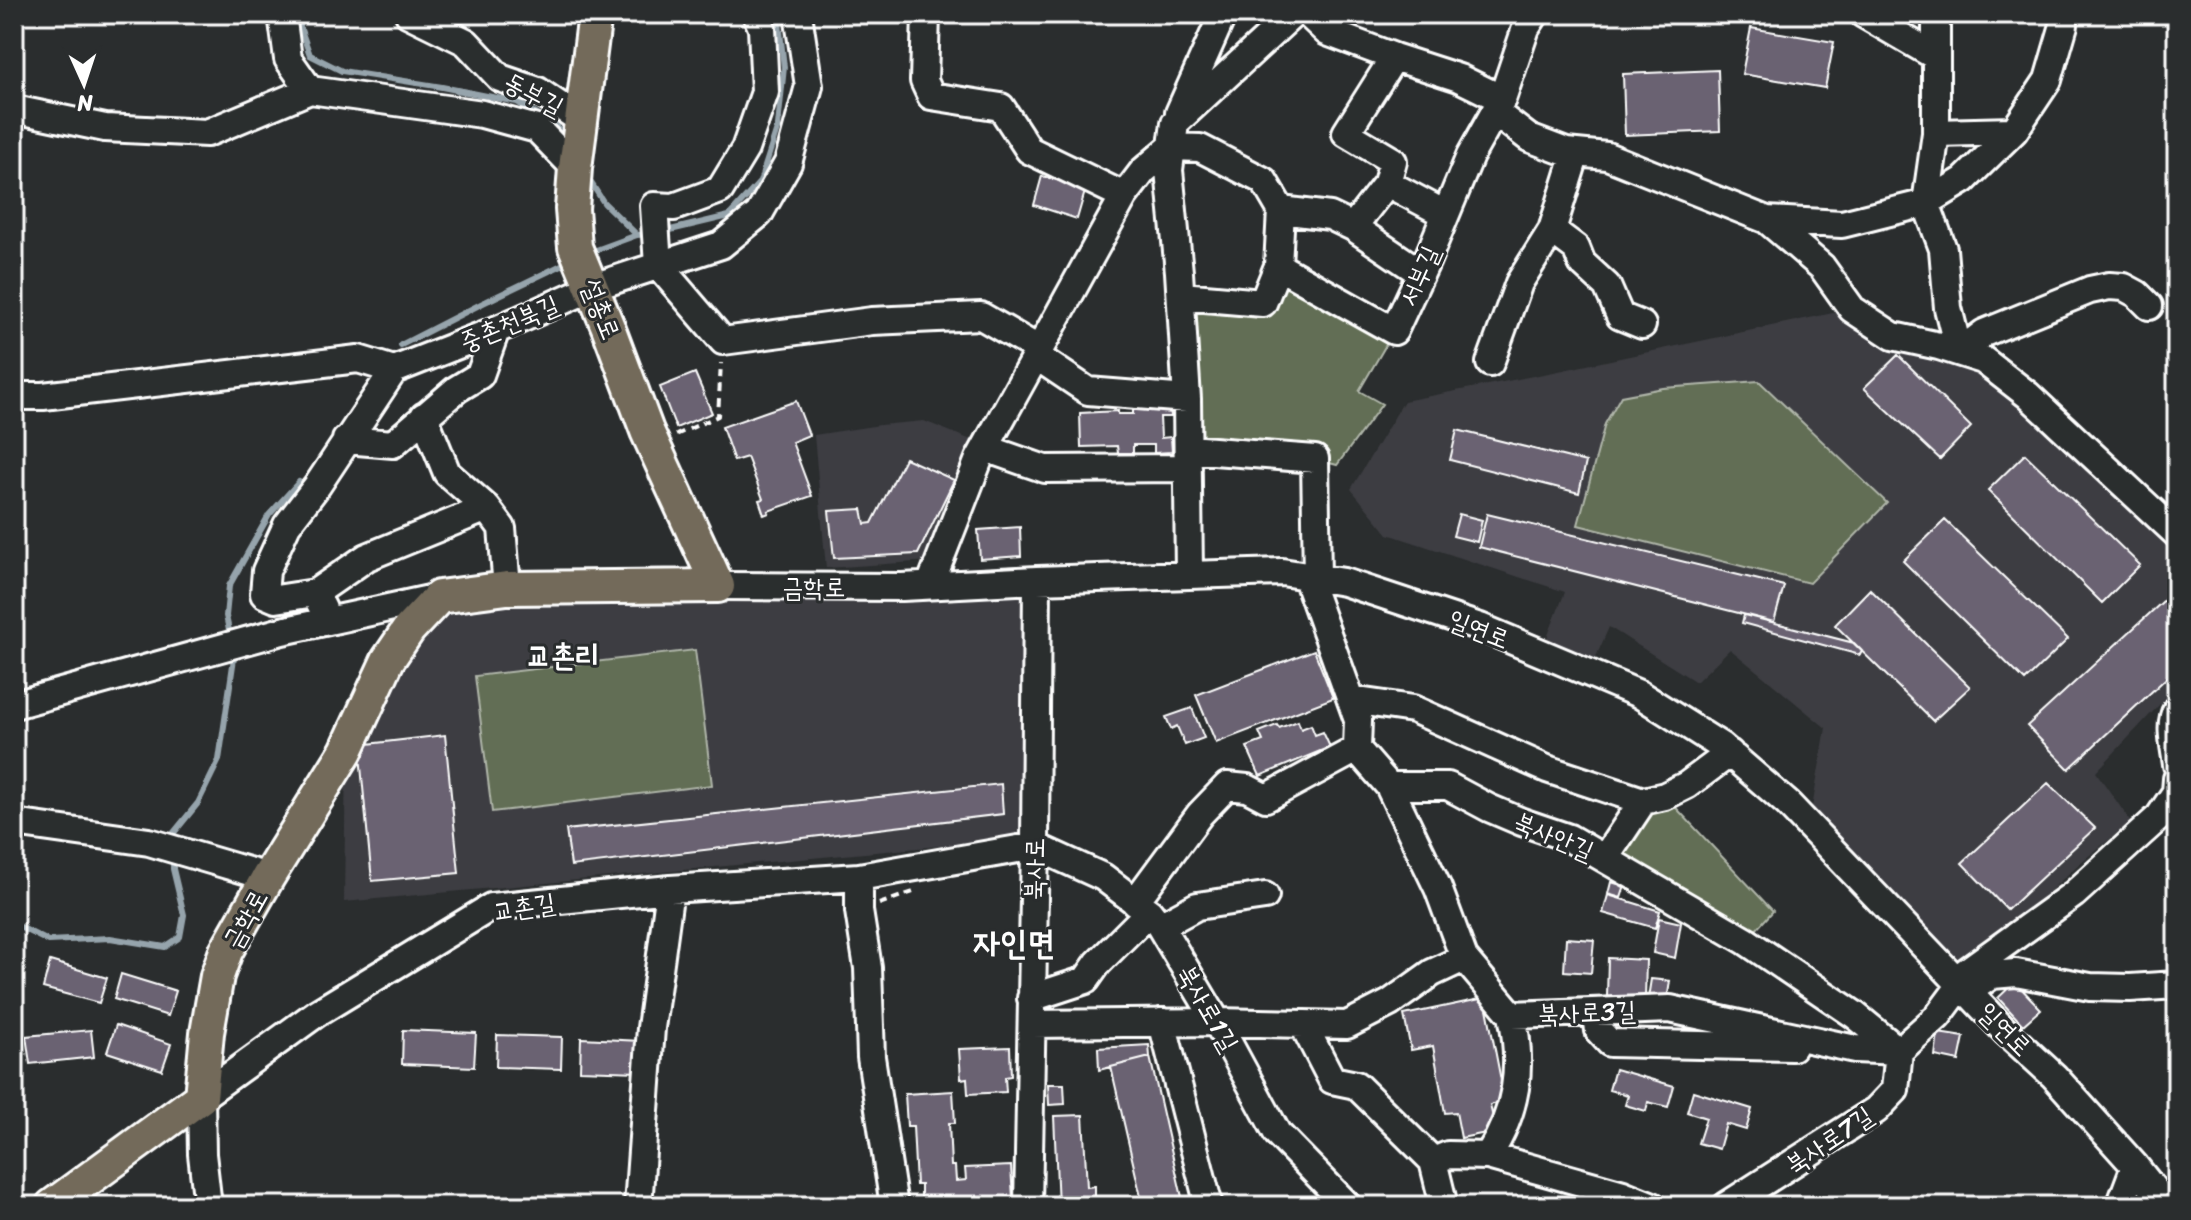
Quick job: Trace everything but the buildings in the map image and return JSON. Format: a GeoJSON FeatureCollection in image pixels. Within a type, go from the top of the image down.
{"type":"FeatureCollection","features":[{"type":"Feature","properties":{"kind":"main road","name":"설총로"},"geometry":{"type":"LineString","coordinates":[[595,14],[575,168],[572,209],[575,247],[653,445],[718,586]]}},
{"type":"Feature","properties":{"kind":"main road","name":"금학로"},"geometry":{"type":"LineString","coordinates":[[201,1097],[207,1033],[217,976],[226,951],[346,751],[388,660],[409,629],[439,597],[507,588],[718,586]]}},
{"type":"Feature","properties":{"kind":"main road","name":"교촌길"},"geometry":{"type":"LineString","coordinates":[[52,1206],[201,1097]]}},
{"type":"Feature","properties":{"kind":"street"},"geometry":{"type":"LineString","coordinates":[[282,14],[288,59],[310,90]]}},
{"type":"Feature","properties":{"kind":"street","name":"동부길"},"geometry":{"type":"LineString","coordinates":[[409,14],[466,42],[500,78],[538,91],[582,121]]}},
{"type":"Feature","properties":{"kind":"street"},"geometry":{"type":"LineString","coordinates":[[460,14],[466,42]]}},
{"type":"Feature","properties":{"kind":"street"},"geometry":{"type":"LineString","coordinates":[[756,14],[762,28],[765,92],[745,149],[720,190],[674,207],[654,206],[658,265],[723,341],[872,321],[981,316],[1038,353],[1088,391],[1187,399]]}},
{"type":"Feature","properties":{"kind":"street","name":"중촌천북길"},"geometry":{"type":"LineString","coordinates":[[394,370],[593,287],[721,245],[759,214],[788,163],[809,86],[798,14]]}},
{"type":"Feature","properties":{"kind":"street"},"geometry":{"type":"LineString","coordinates":[[926,14],[924,81],[931,96],[1001,107],[1029,150],[1124,196]]}},
{"type":"Feature","properties":{"kind":"street"},"geometry":{"type":"LineString","coordinates":[[1189,574],[1187,399],[1169,170],[1173,135],[1223,14]]}},
{"type":"Feature","properties":{"kind":"street"},"geometry":{"type":"LineString","coordinates":[[930,585],[979,459],[1124,196],[1173,135],[1293,14]]}},
{"type":"Feature","properties":{"kind":"street"},"geometry":{"type":"LineString","coordinates":[[1308,14],[1327,32],[1459,78],[1499,106],[1529,138],[1566,152],[1607,156],[1767,220],[1822,267],[1852,309],[1893,336],[1983,360],[2028,395],[2177,534]]}},
{"type":"Feature","properties":{"kind":"street","name":"서부길"},"geometry":{"type":"LineString","coordinates":[[1278,266],[1394,331],[1470,156],[1499,106],[1526,28],[1535,14]]}},
{"type":"Feature","properties":{"kind":"street"},"geometry":{"type":"LineString","coordinates":[[1863,14],[1935,56]]}},
{"type":"Feature","properties":{"kind":"street"},"geometry":{"type":"LineString","coordinates":[[1936,14],[1936,133],[1926,203],[1943,249],[1948,308],[1959,352]]}},
{"type":"Feature","properties":{"kind":"street"},"geometry":{"type":"LineString","coordinates":[[1767,220],[1842,224],[1926,203],[1964,180],[2014,131],[2048,80],[2064,25],[2064,14]]}},
{"type":"Feature","properties":{"kind":"street"},"geometry":{"type":"LineString","coordinates":[[1353,227],[1387,183],[1393,161],[1346,133],[1394,57]]}},
{"type":"Feature","properties":{"kind":"street"},"geometry":{"type":"LineString","coordinates":[[14,109],[105,128],[207,133],[310,90],[482,114],[537,129],[575,168]]}},
{"type":"Feature","properties":{"kind":"street"},"geometry":{"type":"LineString","coordinates":[[1936,133],[2014,131]]}},
{"type":"Feature","properties":{"kind":"street"},"geometry":{"type":"LineString","coordinates":[[1173,135],[1264,181],[1281,210],[1278,266],[1263,303],[1181,296]]}},
{"type":"Feature","properties":{"kind":"street"},"geometry":{"type":"LineString","coordinates":[[1490,363],[1519,283],[1552,230],[1576,153]]}},
{"type":"Feature","properties":{"kind":"street"},"geometry":{"type":"LineString","coordinates":[[1387,183],[1445,214]]}},
{"type":"Feature","properties":{"kind":"street"},"geometry":{"type":"LineString","coordinates":[[1281,210],[1330,216],[1353,227],[1421,273]]}},
{"type":"Feature","properties":{"kind":"street"},"geometry":{"type":"LineString","coordinates":[[1552,230],[1576,248],[1582,263],[1607,286],[1620,316],[1642,325]]}},
{"type":"Feature","properties":{"kind":"street"},"geometry":{"type":"LineString","coordinates":[[1959,352],[1984,333],[2090,290],[2124,287],[2149,306]]}},
{"type":"Feature","properties":{"kind":"street"},"geometry":{"type":"LineString","coordinates":[[346,440],[393,444],[457,389],[480,375],[496,330]]}},
{"type":"Feature","properties":{"kind":"street"},"geometry":{"type":"LineString","coordinates":[[14,396],[43,396],[358,359],[394,370],[317,486],[287,525],[266,571],[264,594],[276,599],[315,593],[367,557],[487,508]]}},
{"type":"Feature","properties":{"kind":"street"},"geometry":{"type":"LineString","coordinates":[[424,416],[447,473],[487,508],[502,528],[507,588]]}},
{"type":"Feature","properties":{"kind":"street"},"geometry":{"type":"LineString","coordinates":[[985,448],[1045,469],[1188,458],[1315,459],[1312,576],[1358,720],[1357,749],[1389,786]]}},
{"type":"Feature","properties":{"kind":"street","name":"일연로"},"geometry":{"type":"LineString","coordinates":[[1189,574],[1282,572],[1344,582],[1480,627],[1626,689],[1721,746],[1788,804],[2006,1032],[2054,1076],[2167,1206]]}},
{"type":"Feature","properties":{"kind":"street","name":"금학로"},"geometry":{"type":"LineString","coordinates":[[718,586],[902,587],[1189,574]]}},
{"type":"Feature","properties":{"kind":"street","name":"북사로"},"geometry":{"type":"LineString","coordinates":[[1028,1206],[1037,580]]}},
{"type":"Feature","properties":{"kind":"street"},"geometry":{"type":"LineString","coordinates":[[315,593],[329,621]]}},
{"type":"Feature","properties":{"kind":"street","name":"금학로"},"geometry":{"type":"LineString","coordinates":[[14,705],[282,631],[439,597]]}},
{"type":"Feature","properties":{"kind":"street"},"geometry":{"type":"LineString","coordinates":[[1351,700],[1413,709],[1547,769],[1643,801],[1665,796],[1687,785],[1730,753]]}},
{"type":"Feature","properties":{"kind":"street"},"geometry":{"type":"LineString","coordinates":[[2177,709],[2173,715],[2177,765]]}},
{"type":"Feature","properties":{"kind":"street"},"geometry":{"type":"LineString","coordinates":[[1031,998],[1086,980],[1098,963],[1148,914],[1200,814],[1227,786],[1247,788],[1266,798],[1357,749]]}},
{"type":"Feature","properties":{"kind":"street"},"geometry":{"type":"LineString","coordinates":[[1899,1051],[1938,1016],[1962,985],[2074,894],[2159,817],[2176,792],[2177,779]]}},
{"type":"Feature","properties":{"kind":"street","name":"북사안길"},"geometry":{"type":"LineString","coordinates":[[1389,786],[1448,786],[1489,808],[1569,838],[1746,941],[1855,1015],[1899,1051]]}},
{"type":"Feature","properties":{"kind":"street","name":"북사로3길"},"geometry":{"type":"LineString","coordinates":[[1389,786],[1438,888],[1464,958],[1512,1015],[1670,1009],[1855,1049],[1899,1051]]}},
{"type":"Feature","properties":{"kind":"street"},"geometry":{"type":"LineString","coordinates":[[1605,858],[1643,801]]}},
{"type":"Feature","properties":{"kind":"street"},"geometry":{"type":"LineString","coordinates":[[14,823],[159,845],[268,877]]}},
{"type":"Feature","properties":{"kind":"street","name":"교촌길"},"geometry":{"type":"LineString","coordinates":[[201,1097],[317,1013],[491,907],[670,889],[859,877],[1035,846]]}},
{"type":"Feature","properties":{"kind":"street","name":"북사로1길"},"geometry":{"type":"LineString","coordinates":[[1035,846],[1103,877],[1148,914],[1217,1022],[1277,1133],[1341,1203]]}},
{"type":"Feature","properties":{"kind":"street"},"geometry":{"type":"LineString","coordinates":[[859,877],[859,911],[868,968],[871,1057],[894,1206]]}},
{"type":"Feature","properties":{"kind":"street"},"geometry":{"type":"LineString","coordinates":[[638,1206],[651,1028],[670,889]]}},
{"type":"Feature","properties":{"kind":"street"},"geometry":{"type":"LineString","coordinates":[[1148,914],[1265,896]]}},
{"type":"Feature","properties":{"kind":"street"},"geometry":{"type":"LineString","coordinates":[[1032,1024],[1217,1022],[1347,1025],[1390,1003],[1432,973],[1464,958]]}},
{"type":"Feature","properties":{"kind":"street"},"geometry":{"type":"LineString","coordinates":[[1962,985],[1992,975],[2016,973],[2090,987],[2177,985]]}},
{"type":"Feature","properties":{"kind":"street"},"geometry":{"type":"LineString","coordinates":[[1488,1156],[1499,1139],[1510,1111],[1517,1076],[1518,1044],[1512,1015]]}},
{"type":"Feature","properties":{"kind":"street"},"geometry":{"type":"LineString","coordinates":[[1162,1022],[1209,1206]]}},
{"type":"Feature","properties":{"kind":"street"},"geometry":{"type":"LineString","coordinates":[[1303,1024],[1332,1080],[1356,1085],[1433,1161],[1444,1206]]}},
{"type":"Feature","properties":{"kind":"street","name":"북사로7길"},"geometry":{"type":"LineString","coordinates":[[1726,1206],[1876,1110],[1895,1090],[1899,1051]]}},
{"type":"Feature","properties":{"kind":"street"},"geometry":{"type":"LineString","coordinates":[[201,1097],[202,1154],[208,1206]]}},
{"type":"Feature","properties":{"kind":"street"},"geometry":{"type":"LineString","coordinates":[[1433,1161],[1448,1155],[1488,1156],[1623,1194],[1653,1206]]}},
{"type":"Feature","properties":{"kind":"street"},"geometry":{"type":"LineString","coordinates":[[2120,1206],[2135,1166]]}},
{"type":"Feature","properties":{"kind":"path"},"geometry":{"type":"LineString","coordinates":[[653,445],[718,416],[723,341]]}},
{"type":"Feature","properties":{"kind":"shaded area"},"geometry":{"type":"Polygon","coordinates":[[[1852,309],[1983,360],[2177,533],[2177,686],[2096,772],[2131,822],[2080,863],[1956,979],[1809,825],[1826,728],[1730,649],[1696,682],[1609,627],[1589,673],[1541,653],[1565,592],[1388,534],[1351,489],[1404,401],[1852,309]]]}},
{"type":"Feature","properties":{"kind":"shaded area"},"geometry":{"type":"Polygon","coordinates":[[[924,421],[986,446],[930,561],[826,568],[814,435],[924,421]]]}},
{"type":"Feature","properties":{"kind":"shaded area"},"geometry":{"type":"Polygon","coordinates":[[[1036,580],[1034,837],[344,902],[346,751],[439,597],[1036,580]]]}},
{"type":"Feature","properties":{"kind":"green space"},"geometry":{"type":"Polygon","coordinates":[[[1278,266],[1394,331],[1359,391],[1382,404],[1337,465],[1315,459],[1188,449],[1181,297],[1263,303],[1278,266]]]}},
{"type":"Feature","properties":{"kind":"green space"},"geometry":{"type":"Polygon","coordinates":[[[1759,381],[1887,503],[1809,583],[1578,525],[1605,424],[1621,396],[1663,388],[1759,381]]]}},
{"type":"Feature","properties":{"kind":"green space"},"geometry":{"type":"Polygon","coordinates":[[[695,650],[712,785],[492,812],[475,676],[695,650]]]}},
{"type":"Feature","properties":{"kind":"green space"},"geometry":{"type":"Polygon","coordinates":[[[1665,796],[1773,911],[1746,941],[1605,858],[1665,796]]]}},
{"type":"Feature","properties":{"kind":"waterway"},"geometry":{"type":"LineString","coordinates":[[300,14],[300,27],[310,55],[342,71],[517,102],[557,127],[566,142]]}},
{"type":"Feature","properties":{"kind":"waterway"},"geometry":{"type":"LineString","coordinates":[[662,232],[729,216],[760,182],[778,126],[784,67],[778,14]]}},
{"type":"Feature","properties":{"kind":"waterway"},"geometry":{"type":"LineString","coordinates":[[586,175],[604,203],[637,235],[650,234]]}},
{"type":"Feature","properties":{"kind":"waterway"},"geometry":{"type":"LineString","coordinates":[[588,253],[637,235]]}},
{"type":"Feature","properties":{"kind":"waterway"},"geometry":{"type":"LineString","coordinates":[[401,345],[570,261]]}},
{"type":"Feature","properties":{"kind":"waterway"},"geometry":{"type":"LineString","coordinates":[[231,640],[226,616],[229,586],[269,515],[299,482]]}},
{"type":"Feature","properties":{"kind":"waterway"},"geometry":{"type":"LineString","coordinates":[[172,841],[172,835],[198,803],[219,760],[233,651]]}},
{"type":"Feature","properties":{"kind":"waterway"},"geometry":{"type":"LineString","coordinates":[[14,924],[48,941],[110,938],[165,947],[180,937],[184,915],[173,856]]}},
{"type":"Feature","properties":{"kind":"district","name":"교촌리"},"geometry":{"type":"Point","coordinates":[563,656]}},
{"type":"Feature","properties":{"kind":"district","name":"자인면"},"geometry":{"type":"Point","coordinates":[1014,943]}}]}
